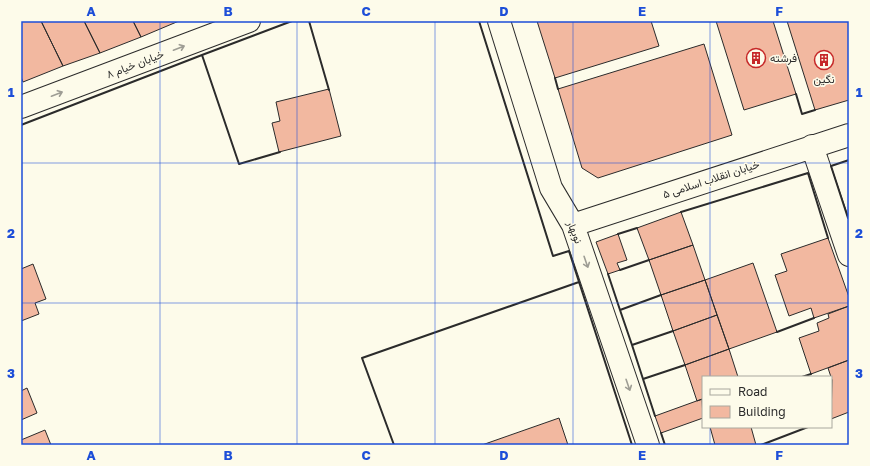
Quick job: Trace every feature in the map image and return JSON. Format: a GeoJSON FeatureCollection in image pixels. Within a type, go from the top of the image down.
{"type":"FeatureCollection","features":[{"type":"Feature","properties":{"kind":"street","name":"خیابان خیام ۸"},"geometry":{"type":"LineString","coordinates":[[21,108],[249,21]]}},
{"type":"Feature","properties":{"kind":"street","name":"نوبهار"},"geometry":{"type":"LineString","coordinates":[[499,21],[551,188],[573,225],[648,445]]}},
{"type":"Feature","properties":{"kind":"street","name":"خیابان انقلاب اسلامی ۵"},"geometry":{"type":"LineString","coordinates":[[573,225],[849,135]]}},
{"type":"Feature","properties":{"kind":"street"},"geometry":{"type":"LineString","coordinates":[[812,146],[849,255]]}},
{"type":"Feature","properties":{"kind":"building"},"geometry":{"type":"Polygon","coordinates":[[[21,21],[41,21],[63,66],[23,82],[21,77],[21,21]]]}},
{"type":"Feature","properties":{"kind":"building"},"geometry":{"type":"Polygon","coordinates":[[[41,21],[84,21],[100,53],[63,66],[41,21]]]}},
{"type":"Feature","properties":{"kind":"building"},"geometry":{"type":"Polygon","coordinates":[[[84,21],[133,21],[141,37],[100,53],[84,21]]]}},
{"type":"Feature","properties":{"kind":"building"},"geometry":{"type":"Polygon","coordinates":[[[133,21],[179,21],[141,37],[133,21]]]}},
{"type":"Feature","properties":{"kind":"building"},"geometry":{"type":"Polygon","coordinates":[[[537,21],[651,21],[659,46],[555,78],[537,21]]]}},
{"type":"Feature","properties":{"kind":"building","name":"فرشته"},"geometry":{"type":"Polygon","coordinates":[[[716,21],[773,21],[796,94],[744,110],[716,21]]]}},
{"type":"Feature","properties":{"kind":"building","name":"نگین"},"geometry":{"type":"Polygon","coordinates":[[[787,21],[849,21],[849,100],[815,110],[787,21]]]}},
{"type":"Feature","properties":{"kind":"building"},"geometry":{"type":"Polygon","coordinates":[[[704,44],[732,135],[598,178],[582,168],[558,89],[704,44]]]}},
{"type":"Feature","properties":{"kind":"building"},"geometry":{"type":"Polygon","coordinates":[[[329,89],[341,136],[279,152],[272,123],[280,121],[276,102],[329,89]]]}},
{"type":"Feature","properties":{"kind":"building"},"geometry":{"type":"Polygon","coordinates":[[[681,212],[693,245],[649,260],[637,228],[681,212]]]}},
{"type":"Feature","properties":{"kind":"building"},"geometry":{"type":"Polygon","coordinates":[[[618,234],[627,260],[617,263],[620,270],[608,274],[596,242],[618,234]]]}},
{"type":"Feature","properties":{"kind":"building"},"geometry":{"type":"Polygon","coordinates":[[[828,238],[849,297],[849,306],[814,318],[811,308],[789,316],[775,275],[787,271],[781,254],[828,238]]]}},
{"type":"Feature","properties":{"kind":"building"},"geometry":{"type":"Polygon","coordinates":[[[693,245],[705,280],[661,295],[649,260],[693,245]]]}},
{"type":"Feature","properties":{"kind":"building"},"geometry":{"type":"Polygon","coordinates":[[[753,263],[777,332],[729,349],[705,280],[753,263]]]}},
{"type":"Feature","properties":{"kind":"building"},"geometry":{"type":"Polygon","coordinates":[[[33,264],[46,299],[35,303],[39,314],[21,321],[21,269],[33,264]]]}},
{"type":"Feature","properties":{"kind":"building"},"geometry":{"type":"Polygon","coordinates":[[[705,280],[717,315],[673,331],[661,295],[705,280]]]}},
{"type":"Feature","properties":{"kind":"building"},"geometry":{"type":"Polygon","coordinates":[[[849,306],[849,360],[811,374],[799,338],[819,331],[817,323],[829,318],[828,314],[849,306]]]}},
{"type":"Feature","properties":{"kind":"building"},"geometry":{"type":"Polygon","coordinates":[[[717,315],[729,349],[685,365],[673,331],[717,315]]]}},
{"type":"Feature","properties":{"kind":"building"},"geometry":{"type":"Polygon","coordinates":[[[729,349],[738,376],[702,376],[702,399],[697,401],[685,365],[729,349]]]}},
{"type":"Feature","properties":{"kind":"building"},"geometry":{"type":"Polygon","coordinates":[[[849,360],[849,412],[832,419],[832,376],[828,368],[849,360]]]}},
{"type":"Feature","properties":{"kind":"building"},"geometry":{"type":"Polygon","coordinates":[[[27,388],[37,413],[21,420],[21,391],[27,388]]]}},
{"type":"Feature","properties":{"kind":"building"},"geometry":{"type":"Polygon","coordinates":[[[702,399],[702,418],[661,433],[655,416],[702,399]]]}},
{"type":"Feature","properties":{"kind":"building"},"geometry":{"type":"Polygon","coordinates":[[[559,418],[568,445],[482,445],[559,418]]]}},
{"type":"Feature","properties":{"kind":"building"},"geometry":{"type":"Polygon","coordinates":[[[710,428],[751,428],[756,445],[715,445],[710,428]]]}},
{"type":"Feature","properties":{"kind":"building"},"geometry":{"type":"Polygon","coordinates":[[[45,430],[51,445],[21,445],[21,440],[45,430]]]}},
{"type":"Feature","properties":{"kind":"wall"},"geometry":{"type":"LineString","coordinates":[[202,55],[292,21]]}},
{"type":"Feature","properties":{"kind":"wall"},"geometry":{"type":"LineString","coordinates":[[309,21],[329,90]]}},
{"type":"Feature","properties":{"kind":"wall"},"geometry":{"type":"LineString","coordinates":[[479,21],[553,256],[569,251],[632,445]]}},
{"type":"Feature","properties":{"kind":"wall"},"geometry":{"type":"LineString","coordinates":[[21,125],[202,55],[239,164],[280,152]]}},
{"type":"Feature","properties":{"kind":"wall"},"geometry":{"type":"LineString","coordinates":[[555,78],[558,89]]}},
{"type":"Feature","properties":{"kind":"wall"},"geometry":{"type":"LineString","coordinates":[[796,94],[802,114],[815,110]]}},
{"type":"Feature","properties":{"kind":"wall"},"geometry":{"type":"LineString","coordinates":[[848,218],[831,166],[849,160]]}},
{"type":"Feature","properties":{"kind":"wall"},"geometry":{"type":"LineString","coordinates":[[681,212],[808,173],[828,238]]}},
{"type":"Feature","properties":{"kind":"wall"},"geometry":{"type":"LineString","coordinates":[[618,234],[637,228]]}},
{"type":"Feature","properties":{"kind":"wall"},"geometry":{"type":"LineString","coordinates":[[620,270],[649,260]]}},
{"type":"Feature","properties":{"kind":"wall"},"geometry":{"type":"LineString","coordinates":[[608,274],[620,310],[661,295]]}},
{"type":"Feature","properties":{"kind":"wall"},"geometry":{"type":"LineString","coordinates":[[394,445],[362,358],[579,282]]}},
{"type":"Feature","properties":{"kind":"wall"},"geometry":{"type":"LineString","coordinates":[[620,310],[632,345],[673,331]]}},
{"type":"Feature","properties":{"kind":"wall"},"geometry":{"type":"LineString","coordinates":[[777,332],[814,318]]}},
{"type":"Feature","properties":{"kind":"wall"},"geometry":{"type":"LineString","coordinates":[[632,345],[643,379],[685,365]]}},
{"type":"Feature","properties":{"kind":"wall"},"geometry":{"type":"LineString","coordinates":[[805,376],[811,374]]}},
{"type":"Feature","properties":{"kind":"wall"},"geometry":{"type":"LineString","coordinates":[[643,379],[655,416]]}},
{"type":"Feature","properties":{"kind":"wall"},"geometry":{"type":"LineString","coordinates":[[761,445],[805,428]]}},
{"type":"Feature","properties":{"kind":"wall"},"geometry":{"type":"LineString","coordinates":[[661,433],[665,445]]}},
{"type":"Feature","properties":{"kind":"place","name":"فرشته"},"geometry":{"type":"Point","coordinates":[756,58]}},
{"type":"Feature","properties":{"kind":"place","name":"نگین"},"geometry":{"type":"Point","coordinates":[824,60]}}]}
